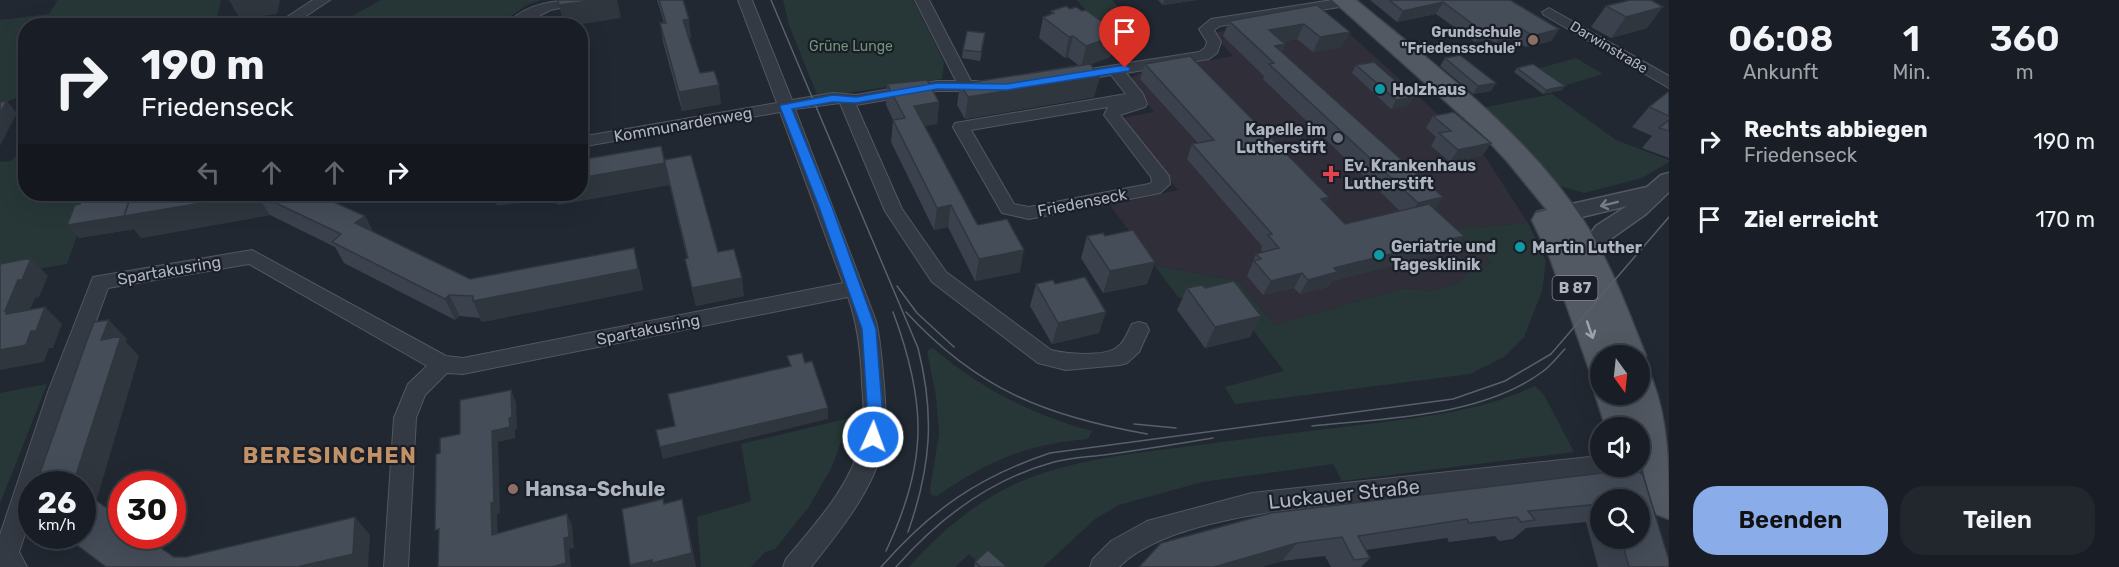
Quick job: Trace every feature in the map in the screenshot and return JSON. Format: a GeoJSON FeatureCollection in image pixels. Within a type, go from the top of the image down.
{"type":"FeatureCollection","features":[{"type":"Feature","properties":{"kind":"main road","name":"B 87"},"geometry":{"type":"LineString","coordinates":[[1335,2],[1492,150],[1555,216],[1587,255],[1606,294],[1626,345]]}},
{"type":"Feature","properties":{"kind":"main road","name":"B 87"},"geometry":{"type":"LineString","coordinates":[[1555,216],[1565,258],[1595,345]]}},
{"type":"Feature","properties":{"kind":"main road"},"geometry":{"type":"LineString","coordinates":[[1643,405],[1664,518]]}},
{"type":"Feature","properties":{"kind":"main road"},"geometry":{"type":"LineString","coordinates":[[1644,477],[1664,518]]}},
{"type":"Feature","properties":{"kind":"street"},"geometry":{"type":"LineString","coordinates":[[293,18],[323,0]]}},
{"type":"Feature","properties":{"kind":"street"},"geometry":{"type":"LineString","coordinates":[[520,18],[549,5],[582,0]]}},
{"type":"Feature","properties":{"kind":"street"},"geometry":{"type":"LineString","coordinates":[[745,0],[869,329],[874,405],[873,437],[862,473],[841,509],[795,567]]}},
{"type":"Feature","properties":{"kind":"street"},"geometry":{"type":"LineString","coordinates":[[922,0],[966,86]]}},
{"type":"Feature","properties":{"kind":"street"},"geometry":{"type":"LineString","coordinates":[[1061,79],[1204,56],[1212,50],[1214,42],[1206,29],[1216,22],[1335,2]]}},
{"type":"Feature","properties":{"kind":"street","name":"Darwinstraße"},"geometry":{"type":"LineString","coordinates":[[1549,12],[1669,83]]}},
{"type":"Feature","properties":{"kind":"street"},"geometry":{"type":"LineString","coordinates":[[1115,70],[1137,97]]}},
{"type":"Feature","properties":{"kind":"street"},"geometry":{"type":"LineString","coordinates":[[785,107],[833,98],[856,100],[937,86],[997,87]]}},
{"type":"Feature","properties":{"kind":"street","name":"Friedenseck"},"geometry":{"type":"LineString","coordinates":[[1137,97],[1139,104],[1114,110],[1112,115],[1160,176],[1161,183],[1154,189],[1029,213],[1008,209],[961,127],[1097,104],[1137,97]]}},
{"type":"Feature","properties":{"kind":"street"},"geometry":{"type":"LineString","coordinates":[[846,99],[894,211],[939,277],[963,297],[1045,357],[1066,362],[1120,357],[1132,346],[1139,330]]}},
{"type":"Feature","properties":{"kind":"street","name":"Kommunardenweg"},"geometry":{"type":"LineString","coordinates":[[588,141],[785,107]]}},
{"type":"Feature","properties":{"kind":"street"},"geometry":{"type":"LineString","coordinates":[[1555,216],[1661,186]]}},
{"type":"Feature","properties":{"kind":"street"},"geometry":{"type":"LineString","coordinates":[[1587,255],[1602,232],[1637,209],[1661,186]]}},
{"type":"Feature","properties":{"kind":"street","name":"Spartakusring"},"geometry":{"type":"LineString","coordinates":[[15,567],[6,554],[17,514],[100,282],[252,257],[442,364],[462,366],[854,288]]}},
{"type":"Feature","properties":{"kind":"street"},"geometry":{"type":"LineString","coordinates":[[396,567],[405,418],[416,390],[442,364]]}},
{"type":"Feature","properties":{"kind":"street","name":"Luckauer Straße"},"geometry":{"type":"LineString","coordinates":[[1102,567],[1120,549],[1156,529],[1252,504],[1590,467]]}},
{"type":"Feature","properties":{"kind":"shaded area","name":"Ev. Krankenhaus Lutherstift"},"geometry":{"type":"Polygon","coordinates":[[[1327,13],[1486,158],[1528,223],[1455,229],[1492,263],[1474,268],[1458,283],[1433,291],[1404,288],[1274,325],[1239,281],[1154,265],[1110,205],[1178,190],[1121,118],[1154,112],[1128,81],[1139,73],[1233,56],[1212,33],[1327,13]]]}},
{"type":"Feature","properties":{"kind":"green space"},"geometry":{"type":"Polygon","coordinates":[[[58,0],[221,0],[217,18],[18,18],[18,97],[0,105],[0,20],[49,14],[58,0]]]}},
{"type":"Feature","properties":{"kind":"green space"},"geometry":{"type":"Polygon","coordinates":[[[381,0],[541,0],[527,5],[508,18],[349,18],[381,0]]]}},
{"type":"Feature","properties":{"kind":"green space","name":"Grüne Lunge"},"geometry":{"type":"Polygon","coordinates":[[[783,0],[913,0],[944,62],[942,79],[818,97],[789,25],[783,0]]]}},
{"type":"Feature","properties":{"kind":"green space"},"geometry":{"type":"Polygon","coordinates":[[[1077,0],[1112,0],[1135,25],[1103,30],[1077,0]]]}},
{"type":"Feature","properties":{"kind":"green space"},"geometry":{"type":"Polygon","coordinates":[[[1576,58],[1603,74],[1563,86],[1537,69],[1576,58]]]}},
{"type":"Feature","properties":{"kind":"green space"},"geometry":{"type":"Polygon","coordinates":[[[1552,94],[1616,140],[1669,160],[1669,162],[1642,178],[1584,193],[1560,186],[1532,153],[1482,108],[1552,94]]]}},
{"type":"Feature","properties":{"kind":"green space"},"geometry":{"type":"Polygon","coordinates":[[[18,155],[18,201],[89,201],[67,264],[0,275],[0,162],[10,161],[18,155]]]}},
{"type":"Feature","properties":{"kind":"green space"},"geometry":{"type":"Polygon","coordinates":[[[1528,223],[1546,261],[1542,291],[1524,337],[1504,357],[1470,374],[1235,404],[1225,387],[1284,371],[1222,289],[1179,298],[1154,265],[1239,281],[1274,325],[1404,288],[1433,291],[1458,283],[1474,268],[1492,263],[1454,229],[1528,223]]]}},
{"type":"Feature","properties":{"kind":"green space"},"geometry":{"type":"Polygon","coordinates":[[[933,348],[988,388],[1049,417],[1092,431],[1088,439],[1046,445],[1009,456],[974,473],[937,496],[931,495],[939,434],[936,396],[927,351],[933,348]]]}},
{"type":"Feature","properties":{"kind":"green space"},"geometry":{"type":"Polygon","coordinates":[[[47,384],[0,504],[0,393],[47,384]]]}},
{"type":"Feature","properties":{"kind":"green space"},"geometry":{"type":"Polygon","coordinates":[[[1535,386],[1544,395],[1574,452],[1342,481],[1333,464],[1202,482],[1119,505],[1095,519],[1043,567],[983,567],[969,554],[955,567],[909,567],[944,531],[985,500],[1015,484],[1057,469],[1125,455],[1438,415],[1497,401],[1535,386]]]}},
{"type":"Feature","properties":{"kind":"green space"},"geometry":{"type":"Polygon","coordinates":[[[850,418],[831,469],[808,508],[775,549],[765,552],[751,567],[701,567],[697,517],[751,501],[741,444],[850,418]]]}},
{"type":"Feature","properties":{"kind":"building"},"geometry":{"type":"Polygon","coordinates":[[[558,0],[597,0],[559,5],[558,0]]]}},
{"type":"Feature","properties":{"kind":"building"},"geometry":{"type":"Polygon","coordinates":[[[659,0],[683,0],[689,19],[683,20],[700,73],[714,71],[719,85],[679,92],[660,23],[666,23],[659,0]]]}},
{"type":"Feature","properties":{"kind":"building"},"geometry":{"type":"Polygon","coordinates":[[[1389,0],[1510,0],[1559,29],[1533,36],[1520,28],[1503,32],[1497,28],[1482,31],[1443,2],[1403,11],[1389,0]]]}},
{"type":"Feature","properties":{"kind":"building"},"geometry":{"type":"Polygon","coordinates":[[[1630,0],[1651,0],[1663,7],[1626,17],[1606,6],[1630,0]]]}},
{"type":"Feature","properties":{"kind":"building"},"geometry":{"type":"Polygon","coordinates":[[[1317,5],[1350,32],[1320,37],[1304,24],[1269,30],[1285,44],[1275,46],[1443,197],[1418,203],[1269,64],[1274,63],[1229,21],[1317,5]]]}},
{"type":"Feature","properties":{"kind":"building"},"geometry":{"type":"Polygon","coordinates":[[[1066,6],[1070,9],[1076,7],[1082,11],[1086,10],[1109,27],[1105,29],[1115,36],[1086,46],[1073,36],[1069,37],[1043,17],[1054,13],[1051,11],[1066,6]]]}},
{"type":"Feature","properties":{"kind":"building"},"geometry":{"type":"Polygon","coordinates":[[[967,31],[985,33],[981,52],[963,50],[967,31]]]}},
{"type":"Feature","properties":{"kind":"building"},"geometry":{"type":"Polygon","coordinates":[[[1460,55],[1496,83],[1478,86],[1445,58],[1460,55]]]}},
{"type":"Feature","properties":{"kind":"building"},"geometry":{"type":"Polygon","coordinates":[[[1190,56],[1329,197],[1321,199],[1345,224],[1429,204],[1464,236],[1334,268],[1337,272],[1308,280],[1302,273],[1271,281],[1254,261],[1261,259],[1256,254],[1279,248],[1268,235],[1272,234],[1192,144],[1214,140],[1145,64],[1190,56]]]}},
{"type":"Feature","properties":{"kind":"building"},"geometry":{"type":"Polygon","coordinates":[[[1374,62],[1414,97],[1396,100],[1356,65],[1374,62]]]}},
{"type":"Feature","properties":{"kind":"building"},"geometry":{"type":"Polygon","coordinates":[[[1090,64],[1100,76],[968,97],[960,84],[1090,64]]]}},
{"type":"Feature","properties":{"kind":"building"},"geometry":{"type":"Polygon","coordinates":[[[1533,64],[1565,86],[1546,90],[1517,68],[1533,64]]]}},
{"type":"Feature","properties":{"kind":"building"},"geometry":{"type":"Polygon","coordinates":[[[927,80],[939,102],[914,106],[976,222],[978,225],[1007,219],[1024,250],[979,259],[951,205],[937,208],[893,120],[905,118],[887,84],[927,80]]]}},
{"type":"Feature","properties":{"kind":"building"},"geometry":{"type":"Polygon","coordinates":[[[1668,92],[1669,116],[1649,107],[1668,92]]]}},
{"type":"Feature","properties":{"kind":"building"},"geometry":{"type":"Polygon","coordinates":[[[7,101],[0,113],[0,102],[7,101]]]}},
{"type":"Feature","properties":{"kind":"building"},"geometry":{"type":"Polygon","coordinates":[[[1454,112],[1491,143],[1458,150],[1439,133],[1451,131],[1433,116],[1454,112]]]}},
{"type":"Feature","properties":{"kind":"building"},"geometry":{"type":"Polygon","coordinates":[[[1669,120],[1669,131],[1659,128],[1669,120]]]}},
{"type":"Feature","properties":{"kind":"building"},"geometry":{"type":"Polygon","coordinates":[[[661,146],[665,163],[588,177],[588,159],[661,146]]]}},
{"type":"Feature","properties":{"kind":"building"},"geometry":{"type":"Polygon","coordinates":[[[691,155],[718,252],[734,249],[742,278],[692,288],[685,259],[688,258],[664,160],[691,155]]]}},
{"type":"Feature","properties":{"kind":"building"},"geometry":{"type":"Polygon","coordinates":[[[81,201],[129,201],[124,216],[67,225],[75,205],[80,204],[81,201]]]}},
{"type":"Feature","properties":{"kind":"building"},"geometry":{"type":"Polygon","coordinates":[[[129,201],[214,201],[124,216],[129,201]]]}},
{"type":"Feature","properties":{"kind":"building"},"geometry":{"type":"Polygon","coordinates":[[[272,201],[332,201],[365,216],[355,223],[470,279],[634,248],[638,269],[473,301],[473,296],[449,295],[445,299],[332,242],[341,234],[272,201]]]}},
{"type":"Feature","properties":{"kind":"building"},"geometry":{"type":"Polygon","coordinates":[[[1133,230],[1155,262],[1110,271],[1087,236],[1103,233],[1105,236],[1133,230]]]}},
{"type":"Feature","properties":{"kind":"building"},"geometry":{"type":"Polygon","coordinates":[[[31,258],[22,280],[18,280],[5,311],[7,310],[6,314],[45,307],[36,331],[31,331],[26,345],[0,350],[0,264],[31,258]]]}},
{"type":"Feature","properties":{"kind":"building"},"geometry":{"type":"Polygon","coordinates":[[[1085,277],[1106,312],[1058,323],[1036,284],[1053,280],[1055,284],[1085,277]]]}},
{"type":"Feature","properties":{"kind":"building"},"geometry":{"type":"Polygon","coordinates":[[[1234,281],[1261,316],[1215,327],[1187,288],[1202,285],[1205,288],[1234,281]]]}},
{"type":"Feature","properties":{"kind":"building"},"geometry":{"type":"Polygon","coordinates":[[[109,320],[101,340],[121,336],[77,471],[41,471],[86,343],[94,322],[109,320]]]}},
{"type":"Feature","properties":{"kind":"building"},"geometry":{"type":"Polygon","coordinates":[[[802,353],[805,363],[812,361],[828,408],[660,447],[656,430],[675,426],[668,394],[791,366],[787,356],[802,353]]]}},
{"type":"Feature","properties":{"kind":"building"},"geometry":{"type":"Polygon","coordinates":[[[511,390],[510,427],[492,431],[494,502],[491,503],[492,535],[567,514],[569,537],[564,538],[566,563],[552,567],[438,567],[439,529],[435,530],[436,454],[440,453],[440,438],[460,434],[460,400],[511,390]]]}},
{"type":"Feature","properties":{"kind":"building"},"geometry":{"type":"Polygon","coordinates":[[[1590,474],[1590,477],[1644,477],[1647,489],[1590,489],[1590,505],[1528,511],[1535,520],[1521,522],[1517,517],[1469,523],[1467,519],[1358,536],[1370,558],[1354,560],[1342,537],[1297,543],[1214,567],[1139,567],[1161,543],[1271,513],[1590,474]]]}},
{"type":"Feature","properties":{"kind":"building"},"geometry":{"type":"Polygon","coordinates":[[[1650,498],[1669,560],[1669,567],[1629,567],[1624,549],[1650,549],[1650,498]]]}},
{"type":"Feature","properties":{"kind":"building"},"geometry":{"type":"Polygon","coordinates":[[[663,499],[664,504],[682,499],[692,553],[652,563],[652,560],[630,565],[622,509],[663,499]]]}},
{"type":"Feature","properties":{"kind":"building"},"geometry":{"type":"Polygon","coordinates":[[[96,500],[108,509],[108,549],[163,549],[174,557],[186,557],[355,517],[353,554],[297,567],[106,567],[82,549],[96,549],[96,500]]]}},
{"type":"Feature","properties":{"kind":"building"},"geometry":{"type":"Polygon","coordinates":[[[988,550],[1007,567],[979,567],[975,562],[988,550]]]}},
{"type":"Feature","properties":{"kind":"tram line"},"geometry":{"type":"LineString","coordinates":[[771,0],[918,348],[927,396],[928,441],[922,485],[908,532]]}},
{"type":"Feature","properties":{"kind":"tram line"},"geometry":{"type":"LineString","coordinates":[[881,567],[918,529],[957,498],[1000,473],[1050,453],[1453,399],[1505,381],[1551,354],[1669,217]]}},
{"type":"Feature","properties":{"kind":"tram line"},"geometry":{"type":"LineString","coordinates":[[897,286],[917,313],[954,347]]}},
{"type":"Feature","properties":{"kind":"tram line"},"geometry":{"type":"LineString","coordinates":[[886,551],[910,489],[916,460],[918,432],[917,404],[912,375],[893,312]]}},
{"type":"Feature","properties":{"kind":"tram line"},"geometry":{"type":"LineString","coordinates":[[906,312],[959,361],[1015,395],[1076,418],[1147,434]]}},
{"type":"Feature","properties":{"kind":"tram line"},"geometry":{"type":"LineString","coordinates":[[1312,426],[1401,417],[1462,407],[1518,387],[1542,372],[1565,349]]}},
{"type":"Feature","properties":{"kind":"tram line"},"geometry":{"type":"LineString","coordinates":[[1134,424],[1176,428]]}},
{"type":"Feature","properties":{"kind":"tram line"},"geometry":{"type":"LineString","coordinates":[[896,567],[930,532],[968,502],[1031,469],[1054,462],[1213,438]]}},
{"type":"Feature","properties":{"kind":"place","name":"Grundschule \"Friedensschule\""},"geometry":{"type":"Point","coordinates":[1533,40]}},
{"type":"Feature","properties":{"kind":"place","name":"Holzhaus"},"geometry":{"type":"Point","coordinates":[1380,89]}},
{"type":"Feature","properties":{"kind":"place","name":"Kapelle im Lutherstift"},"geometry":{"type":"Point","coordinates":[1338,138]}},
{"type":"Feature","properties":{"kind":"place","name":"Ev. Krankenhaus Lutherstift"},"geometry":{"type":"Point","coordinates":[1331,174]}},
{"type":"Feature","properties":{"kind":"place","name":"Martin Luther"},"geometry":{"type":"Point","coordinates":[1520,247]}},
{"type":"Feature","properties":{"kind":"place","name":"Geriatrie und Tagesklinik"},"geometry":{"type":"Point","coordinates":[1379,255]}},
{"type":"Feature","properties":{"kind":"place","name":"Hansa-Schule"},"geometry":{"type":"Point","coordinates":[513,489]}},
{"type":"Feature","properties":{"kind":"district","name":"BERESINCHEN"},"geometry":{"type":"Point","coordinates":[330,455]}},
{"type":"Feature","properties":{"kind":"route"},"geometry":{"type":"LineString","coordinates":[[873,437],[874,405],[869,329],[825,207],[785,107],[833,98],[856,100],[937,86],[1007,87],[1125,68]]}}]}
